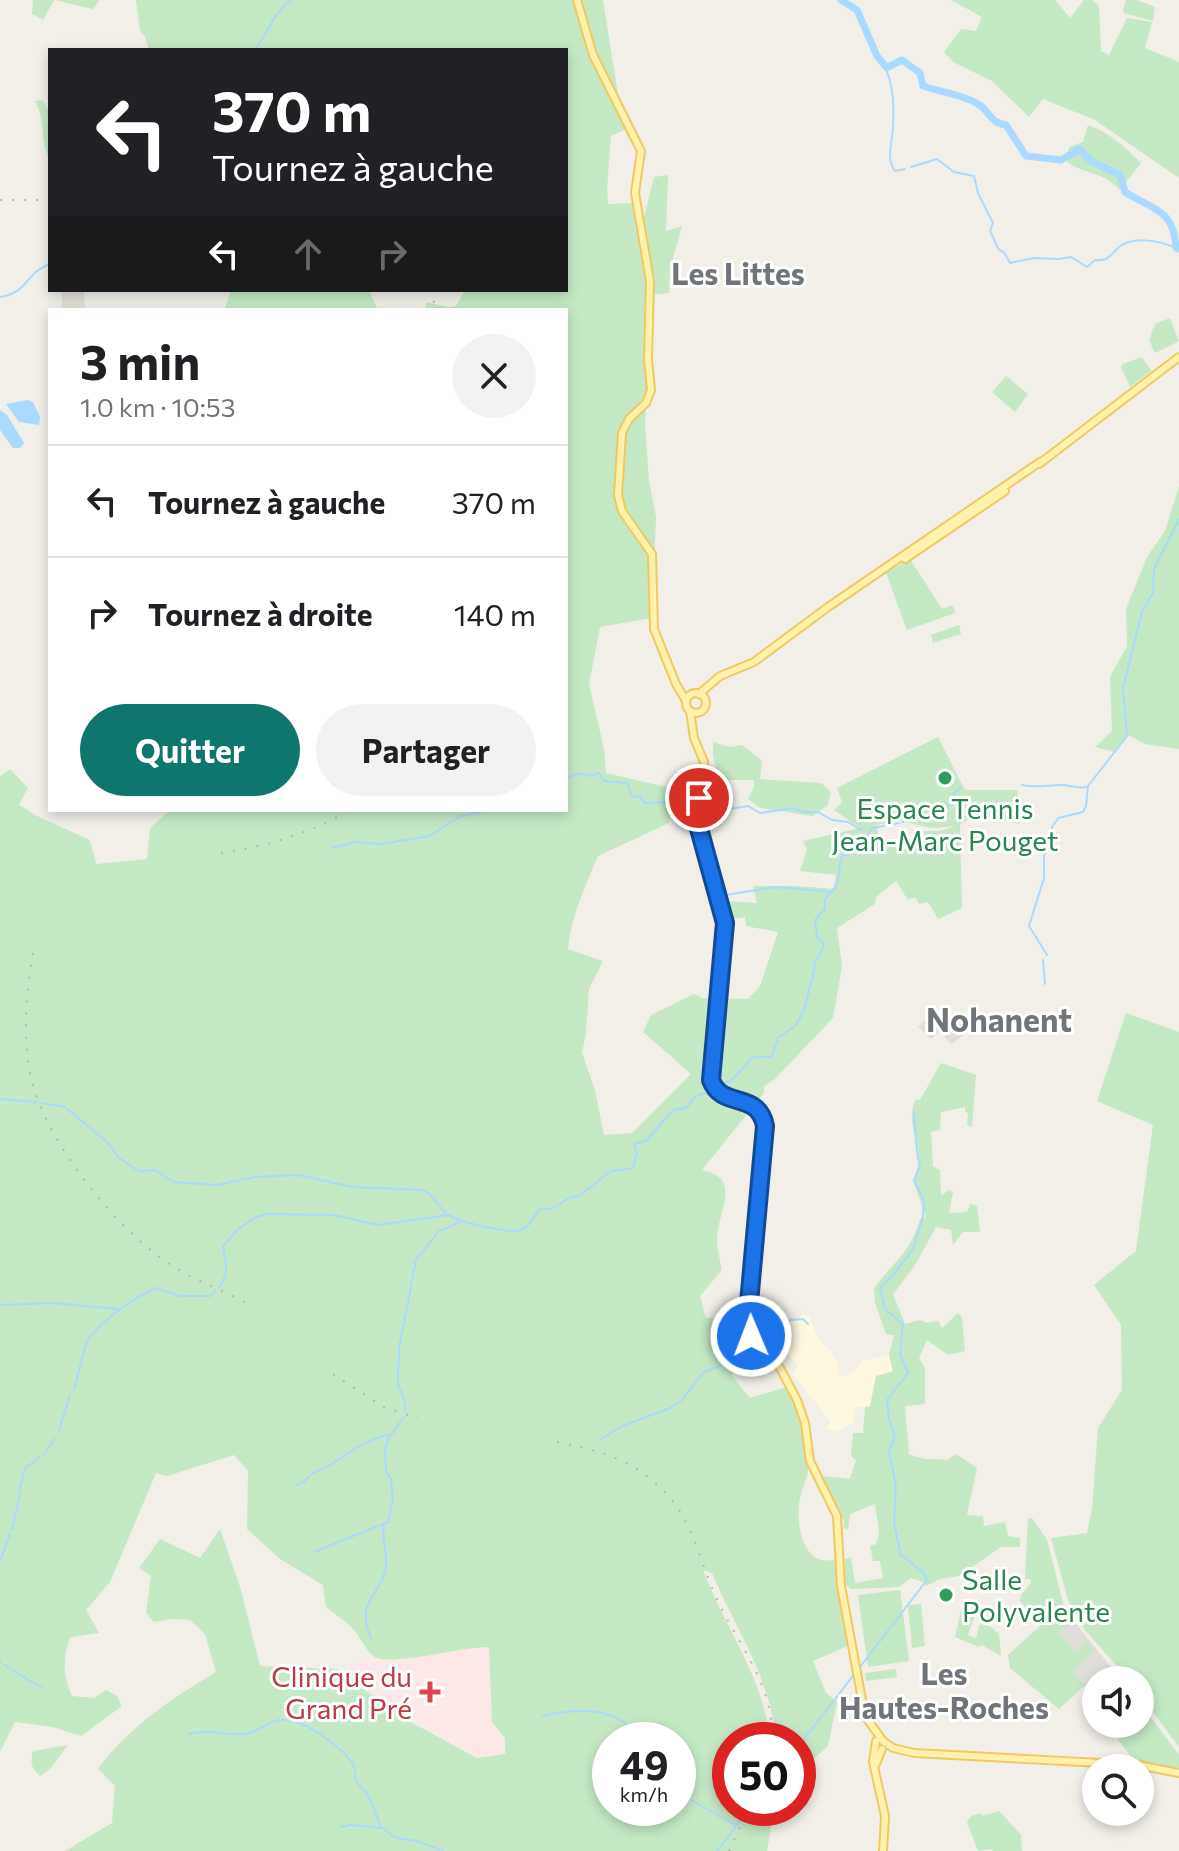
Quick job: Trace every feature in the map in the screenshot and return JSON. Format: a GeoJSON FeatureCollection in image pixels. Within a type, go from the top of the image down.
{"type":"FeatureCollection","features":[{"type":"Feature","properties":{"kind":"main road"},"geometry":{"type":"LineString","coordinates":[[577,0],[593,55],[641,151],[635,197],[648,260],[651,294],[648,364],[651,390],[646,403],[629,419],[622,433],[618,499],[622,511],[652,554],[653,623],[676,684],[694,712],[692,731],[704,762],[698,825],[725,923],[711,1080],[721,1095],[756,1108],[765,1126],[748,1327],[754,1342],[778,1365],[797,1400],[805,1423],[811,1465],[838,1519],[842,1592],[865,1714],[880,1744],[876,1769],[884,1804],[883,1851]]}},
{"type":"Feature","properties":{"kind":"main road"},"geometry":{"type":"LineString","coordinates":[[686,701],[698,696],[729,672],[754,662],[874,576],[932,540],[1179,357]]}},
{"type":"Feature","properties":{"kind":"main road"},"geometry":{"type":"LineString","coordinates":[[676,684],[698,696],[705,706],[694,712]]}},
{"type":"Feature","properties":{"kind":"main road"},"geometry":{"type":"LineString","coordinates":[[880,1744],[914,1753],[1138,1765],[1179,1773]]}},
{"type":"Feature","properties":{"kind":"shaded area"},"geometry":{"type":"Polygon","coordinates":[[[62,292],[84,292],[85,307],[62,308],[62,292]]]}},
{"type":"Feature","properties":{"kind":"shaded area"},"geometry":{"type":"Polygon","coordinates":[[[936,1009],[948,1023],[931,1039],[918,1027],[936,1009]]]}},
{"type":"Feature","properties":{"kind":"shaded area"},"geometry":{"type":"Polygon","coordinates":[[[967,1016],[978,1025],[951,1044],[944,1037],[967,1016]]]}},
{"type":"Feature","properties":{"kind":"shaded area"},"geometry":{"type":"Polygon","coordinates":[[[804,1315],[809,1316],[817,1337],[834,1355],[841,1377],[855,1372],[861,1361],[889,1355],[893,1371],[870,1407],[855,1407],[854,1422],[835,1432],[825,1428],[831,1422],[792,1373],[798,1366],[766,1335],[804,1315]]]}},
{"type":"Feature","properties":{"kind":"shaded area"},"geometry":{"type":"Polygon","coordinates":[[[1072,1619],[1110,1666],[1082,1666],[1082,1683],[1072,1673],[1076,1652],[1057,1631],[1072,1619]]]}},
{"type":"Feature","properties":{"kind":"shaded area","name":"Clinique du Grand Pré"},"geometry":{"type":"Polygon","coordinates":[[[471,1646],[489,1647],[491,1722],[503,1737],[504,1753],[477,1757],[396,1713],[345,1670],[372,1657],[381,1662],[404,1660],[471,1646]]]}},
{"type":"Feature","properties":{"kind":"green space"},"geometry":{"type":"Polygon","coordinates":[[[33,0],[54,0],[43,20],[32,14],[33,0]]]}},
{"type":"Feature","properties":{"kind":"green space"},"geometry":{"type":"Polygon","coordinates":[[[54,0],[100,0],[93,9],[54,0]]]}},
{"type":"Feature","properties":{"kind":"green space"},"geometry":{"type":"Polygon","coordinates":[[[136,0],[603,0],[621,114],[628,128],[611,136],[608,204],[634,203],[635,220],[644,218],[654,177],[668,175],[666,231],[682,226],[670,269],[669,293],[650,295],[645,427],[649,481],[656,517],[652,618],[600,627],[589,684],[604,749],[606,773],[675,789],[669,823],[598,856],[572,925],[568,949],[603,961],[589,989],[582,1053],[595,1090],[604,1135],[632,1133],[691,1074],[643,1032],[651,1015],[694,994],[702,998],[748,999],[760,986],[778,932],[746,926],[745,917],[731,919],[726,901],[757,903],[753,886],[834,889],[836,875],[800,871],[807,849],[803,841],[860,828],[834,810],[842,802],[837,788],[938,737],[965,790],[1017,790],[1022,810],[1020,824],[977,813],[975,821],[967,820],[960,825],[962,908],[938,919],[928,902],[919,904],[915,897],[908,900],[896,881],[876,897],[875,904],[837,928],[842,966],[833,1018],[775,1079],[764,1086],[764,1093],[702,1170],[715,1174],[725,1188],[717,1238],[722,1270],[700,1296],[706,1318],[748,1319],[747,1360],[731,1375],[750,1398],[790,1386],[804,1424],[809,1453],[808,1474],[798,1515],[801,1536],[810,1553],[817,1558],[826,1561],[836,1559],[837,1585],[850,1645],[813,1661],[826,1693],[837,1702],[828,1746],[816,1757],[816,1722],[774,1722],[751,1654],[712,1573],[703,1570],[752,1674],[767,1722],[712,1722],[712,1826],[771,1826],[767,1851],[65,1851],[112,1823],[115,1786],[98,1769],[110,1754],[152,1714],[216,1672],[205,1634],[190,1620],[154,1622],[146,1613],[151,1576],[139,1568],[160,1539],[200,1558],[220,1529],[241,1590],[260,1666],[338,1669],[396,1714],[477,1758],[505,1754],[505,1738],[492,1722],[489,1647],[393,1660],[373,1656],[352,1628],[326,1607],[323,1585],[280,1559],[247,1529],[248,1471],[234,1455],[167,1476],[156,1473],[110,1582],[86,1610],[99,1633],[71,1637],[65,1666],[72,1696],[94,1698],[106,1690],[117,1696],[122,1706],[81,1736],[53,1727],[15,1722],[0,1752],[0,777],[10,769],[28,788],[19,805],[90,840],[96,864],[147,859],[150,828],[168,812],[568,812],[568,308],[426,308],[426,302],[456,306],[464,292],[568,292],[568,48],[148,48],[140,31],[136,0]],[[900,821],[876,825],[880,840],[927,839],[923,831],[940,831],[956,826],[932,828],[900,821]]]}},
{"type":"Feature","properties":{"kind":"green space"},"geometry":{"type":"Polygon","coordinates":[[[951,0],[1055,0],[1070,18],[1084,0],[1092,0],[1099,6],[1101,51],[1109,55],[1127,18],[1152,22],[1145,48],[1179,62],[1179,178],[1095,120],[1043,99],[1029,117],[992,81],[953,62],[944,52],[961,29],[976,31],[982,17],[951,0]]]}},
{"type":"Feature","properties":{"kind":"green space"},"geometry":{"type":"Polygon","coordinates":[[[1126,0],[1137,0],[1155,7],[1153,21],[1124,13],[1126,0]]]}},
{"type":"Feature","properties":{"kind":"green space"},"geometry":{"type":"Polygon","coordinates":[[[42,100],[48,110],[48,154],[40,115],[35,101],[42,100]]]}},
{"type":"Feature","properties":{"kind":"green space"},"geometry":{"type":"Polygon","coordinates":[[[1088,125],[1110,136],[1141,163],[1120,190],[1107,179],[1067,162],[1069,147],[1083,142],[1088,125]]]}},
{"type":"Feature","properties":{"kind":"green space"},"geometry":{"type":"Polygon","coordinates":[[[230,292],[370,292],[377,308],[225,308],[230,292]]]}},
{"type":"Feature","properties":{"kind":"green space"},"geometry":{"type":"Polygon","coordinates":[[[1170,318],[1179,341],[1155,353],[1149,340],[1155,324],[1170,318]]]}},
{"type":"Feature","properties":{"kind":"green space"},"geometry":{"type":"Polygon","coordinates":[[[1142,357],[1151,371],[1130,387],[1121,367],[1142,357]]]}},
{"type":"Feature","properties":{"kind":"green space"},"geometry":{"type":"Polygon","coordinates":[[[1006,376],[1028,394],[1015,412],[992,392],[1006,376]]]}},
{"type":"Feature","properties":{"kind":"green space"},"geometry":{"type":"Polygon","coordinates":[[[1179,486],[1179,749],[1145,744],[1128,735],[1115,752],[1095,747],[1112,731],[1110,677],[1127,646],[1126,609],[1147,557],[1165,531],[1179,486]]]}},
{"type":"Feature","properties":{"kind":"green space"},"geometry":{"type":"Polygon","coordinates":[[[910,559],[942,609],[953,605],[955,613],[907,630],[886,573],[910,559]]]}},
{"type":"Feature","properties":{"kind":"green space"},"geometry":{"type":"Polygon","coordinates":[[[959,625],[961,634],[933,643],[931,635],[959,625]]]}},
{"type":"Feature","properties":{"kind":"green space"},"geometry":{"type":"Polygon","coordinates":[[[713,742],[730,747],[742,745],[762,761],[760,779],[821,783],[831,792],[828,805],[813,816],[760,808],[748,799],[754,780],[728,780],[729,804],[707,800],[709,784],[717,772],[713,742]]]}},
{"type":"Feature","properties":{"kind":"green space"},"geometry":{"type":"Polygon","coordinates":[[[1126,1013],[1179,1032],[1179,1747],[1154,1714],[1154,1666],[1117,1666],[1085,1630],[1068,1600],[1051,1538],[1087,1533],[1092,1509],[1098,1428],[1122,1390],[1121,1325],[1094,1285],[1136,1251],[1153,1125],[1097,1101],[1126,1013]]]}},
{"type":"Feature","properties":{"kind":"green space"},"geometry":{"type":"Polygon","coordinates":[[[941,1063],[976,1075],[972,1127],[967,1125],[965,1107],[941,1112],[940,1130],[931,1132],[933,1166],[940,1170],[941,1196],[949,1190],[953,1192],[949,1213],[967,1212],[970,1204],[977,1206],[980,1232],[963,1232],[953,1245],[951,1230],[936,1227],[914,1267],[893,1294],[905,1324],[920,1320],[927,1323],[938,1321],[942,1328],[958,1313],[962,1318],[965,1351],[948,1355],[927,1340],[919,1358],[925,1368],[925,1404],[905,1406],[909,1454],[947,1460],[956,1454],[977,1468],[967,1515],[983,1516],[984,1526],[1005,1522],[1008,1536],[1020,1538],[1020,1547],[1001,1547],[959,1576],[940,1579],[926,1586],[911,1578],[899,1587],[851,1589],[845,1584],[845,1559],[851,1557],[855,1583],[883,1578],[880,1561],[873,1561],[870,1546],[876,1544],[879,1533],[875,1504],[850,1514],[848,1530],[844,1528],[844,1521],[823,1476],[850,1479],[856,1460],[851,1456],[853,1433],[863,1433],[865,1407],[870,1406],[876,1376],[893,1371],[889,1355],[894,1335],[886,1334],[875,1303],[874,1288],[906,1249],[920,1219],[926,1218],[914,1181],[919,1154],[912,1115],[916,1099],[920,1100],[941,1063]]]}},
{"type":"Feature","properties":{"kind":"green space"},"geometry":{"type":"Polygon","coordinates":[[[1028,1518],[1032,1518],[1047,1540],[1064,1607],[1072,1619],[1058,1632],[1076,1652],[1086,1642],[1094,1649],[1073,1672],[1082,1682],[1082,1688],[1059,1709],[1010,1668],[1008,1655],[1040,1626],[1020,1601],[1031,1583],[1030,1579],[1025,1579],[1028,1518]]]}},
{"type":"Feature","properties":{"kind":"green space"},"geometry":{"type":"Polygon","coordinates":[[[900,1590],[909,1661],[868,1667],[858,1595],[900,1590]]]}},
{"type":"Feature","properties":{"kind":"green space"},"geometry":{"type":"Polygon","coordinates":[[[921,1604],[925,1646],[912,1648],[908,1605],[921,1604]]]}},
{"type":"Feature","properties":{"kind":"green space"},"geometry":{"type":"Polygon","coordinates":[[[965,1604],[974,1617],[968,1635],[976,1638],[980,1624],[991,1627],[999,1634],[1001,1656],[982,1645],[979,1647],[955,1637],[965,1604]]]}},
{"type":"Feature","properties":{"kind":"green space"},"geometry":{"type":"Polygon","coordinates":[[[896,1669],[897,1677],[866,1681],[865,1673],[896,1669]]]}},
{"type":"Feature","properties":{"kind":"green space"},"geometry":{"type":"Polygon","coordinates":[[[1154,1722],[1179,1755],[1179,1769],[1154,1764],[1154,1754],[1129,1754],[1117,1738],[1154,1738],[1154,1722]]]}},
{"type":"Feature","properties":{"kind":"green space"},"geometry":{"type":"Polygon","coordinates":[[[68,1745],[50,1769],[40,1776],[32,1762],[33,1751],[68,1745]]]}},
{"type":"Feature","properties":{"kind":"green space"},"geometry":{"type":"Polygon","coordinates":[[[999,1811],[1021,1835],[1022,1851],[978,1851],[967,1822],[971,1816],[999,1811]]]}},
{"type":"Feature","properties":{"kind":"water"},"geometry":{"type":"Polygon","coordinates":[[[33,402],[40,417],[39,425],[19,422],[6,404],[33,402]]]}},
{"type":"Feature","properties":{"kind":"water"},"geometry":{"type":"Polygon","coordinates":[[[0,410],[7,415],[24,443],[20,448],[13,448],[0,430],[0,410]]]}},
{"type":"Feature","properties":{"kind":"waterway"},"geometry":{"type":"LineString","coordinates":[[255,48],[280,10],[291,0]]}},
{"type":"Feature","properties":{"kind":"waterway"},"geometry":{"type":"LineString","coordinates":[[841,0],[857,10],[877,56],[886,67]]}},
{"type":"Feature","properties":{"kind":"waterway"},"geometry":{"type":"LineString","coordinates":[[888,67],[902,60],[920,73],[923,86],[975,102],[994,120],[1006,125],[1026,156],[1061,160],[1079,149],[1091,161],[1120,175],[1125,192],[1160,212],[1171,225],[1176,248],[1179,249]]}},
{"type":"Feature","properties":{"kind":"waterway"},"geometry":{"type":"LineString","coordinates":[[885,68],[893,104],[890,160],[895,171],[905,169]]}},
{"type":"Feature","properties":{"kind":"waterway"},"geometry":{"type":"LineString","coordinates":[[911,167],[937,159],[954,172],[974,176],[978,193],[993,223],[990,231],[999,250],[1004,252],[1010,263],[1034,258],[1071,257],[1087,267],[1095,260],[1107,258],[1122,245],[1137,240],[1154,241],[1176,248]]}},
{"type":"Feature","properties":{"kind":"waterway"},"geometry":{"type":"LineString","coordinates":[[0,297],[17,291],[35,272],[48,265]]}},
{"type":"Feature","properties":{"kind":"waterway"},"geometry":{"type":"LineString","coordinates":[[1047,955],[1029,926],[1044,878],[1044,855],[1053,844],[1052,827],[1058,818],[1083,812],[1088,786],[1127,736],[1123,689],[1142,611],[1153,593],[1154,569],[1179,519]]}},
{"type":"Feature","properties":{"kind":"waterway"},"geometry":{"type":"LineString","coordinates":[[568,777],[580,773],[590,776],[599,773],[604,781],[627,783],[632,796],[640,797],[645,803],[695,801]]}},
{"type":"Feature","properties":{"kind":"waterway"},"geometry":{"type":"LineString","coordinates":[[1022,785],[1087,787]]}},
{"type":"Feature","properties":{"kind":"waterway"},"geometry":{"type":"LineString","coordinates":[[902,822],[930,805],[944,809],[948,807],[956,791],[961,788]]}},
{"type":"Feature","properties":{"kind":"waterway"},"geometry":{"type":"LineString","coordinates":[[702,802],[729,809],[748,806],[760,813],[794,808],[802,812],[818,812],[861,830]]}},
{"type":"Feature","properties":{"kind":"waterway"},"geometry":{"type":"LineString","coordinates":[[332,848],[354,842],[382,844],[429,836],[461,816],[480,812]]}},
{"type":"Feature","properties":{"kind":"waterway"},"geometry":{"type":"LineString","coordinates":[[718,1086],[732,1080],[753,1057],[772,1057],[778,1038],[795,1026],[804,1011],[815,961],[823,949],[823,942],[817,937],[815,920],[825,909],[825,899],[837,883],[842,856],[860,850],[872,828],[899,823]]}},
{"type":"Feature","properties":{"kind":"waterway"},"geometry":{"type":"LineString","coordinates":[[720,896],[775,887],[832,892]]}},
{"type":"Feature","properties":{"kind":"waterway"},"geometry":{"type":"LineString","coordinates":[[1043,960],[1045,984]]}},
{"type":"Feature","properties":{"kind":"waterway"},"geometry":{"type":"LineString","coordinates":[[42,1103],[65,1107],[108,1143],[119,1158],[139,1171],[155,1170],[173,1182],[217,1185],[255,1177],[299,1175],[352,1187],[423,1190],[450,1216],[487,1227],[518,1231],[524,1229],[539,1210],[553,1208],[579,1196],[611,1171],[633,1168],[637,1154],[634,1144],[646,1141],[673,1110],[686,1108],[696,1096],[713,1090]]}},
{"type":"Feature","properties":{"kind":"waterway"},"geometry":{"type":"LineString","coordinates":[[0,1099],[36,1102]]}},
{"type":"Feature","properties":{"kind":"waterway"},"geometry":{"type":"LineString","coordinates":[[860,1667],[927,1580],[924,1573],[901,1555],[894,1523],[896,1486],[889,1451],[895,1437],[887,1400],[908,1373],[900,1355],[903,1324],[885,1309],[880,1288],[913,1249],[923,1217],[924,1200],[914,1181],[920,1167],[914,1112]]}},
{"type":"Feature","properties":{"kind":"waterway"},"geometry":{"type":"LineString","coordinates":[[219,1287],[225,1273],[223,1247],[236,1231],[254,1218],[266,1214],[334,1215],[378,1225],[449,1215]]}},
{"type":"Feature","properties":{"kind":"waterway"},"geometry":{"type":"LineString","coordinates":[[405,1412],[398,1377],[399,1348],[416,1260],[439,1231],[463,1221]]}},
{"type":"Feature","properties":{"kind":"waterway"},"geometry":{"type":"LineString","coordinates":[[74,1389],[89,1338],[120,1309],[157,1288],[179,1296],[211,1296],[215,1291]]}},
{"type":"Feature","properties":{"kind":"waterway"},"geometry":{"type":"LineString","coordinates":[[0,1305],[53,1303],[118,1309]]}},
{"type":"Feature","properties":{"kind":"waterway"},"geometry":{"type":"LineString","coordinates":[[758,1341],[790,1320],[803,1319],[808,1324]]}},
{"type":"Feature","properties":{"kind":"waterway"},"geometry":{"type":"LineString","coordinates":[[600,1440],[622,1426],[668,1409],[681,1401],[704,1372],[735,1360],[754,1347]]}},
{"type":"Feature","properties":{"kind":"waterway"},"geometry":{"type":"LineString","coordinates":[[59,1430],[70,1396]]}},
{"type":"Feature","properties":{"kind":"waterway"},"geometry":{"type":"LineString","coordinates":[[314,1552],[388,1522],[393,1500],[391,1479],[386,1472],[385,1450],[388,1439],[404,1417]]}},
{"type":"Feature","properties":{"kind":"waterway"},"geometry":{"type":"LineString","coordinates":[[296,1485],[365,1444],[388,1435]]}},
{"type":"Feature","properties":{"kind":"waterway"},"geometry":{"type":"LineString","coordinates":[[44,1454],[55,1439]]}},
{"type":"Feature","properties":{"kind":"waterway"},"geometry":{"type":"LineString","coordinates":[[19,1491],[25,1469],[39,1457]]}},
{"type":"Feature","properties":{"kind":"waterway"},"geometry":{"type":"LineString","coordinates":[[12,1529],[20,1495]]}},
{"type":"Feature","properties":{"kind":"waterway"},"geometry":{"type":"LineString","coordinates":[[371,1638],[366,1614],[384,1575],[384,1525]]}},
{"type":"Feature","properties":{"kind":"waterway"},"geometry":{"type":"LineString","coordinates":[[0,1561],[10,1534]]}},
{"type":"Feature","properties":{"kind":"waterway"},"geometry":{"type":"LineString","coordinates":[[4,1665],[42,1688]]}},
{"type":"Feature","properties":{"kind":"waterway"},"geometry":{"type":"LineString","coordinates":[[816,1724],[856,1672]]}},
{"type":"Feature","properties":{"kind":"waterway"},"geometry":{"type":"LineString","coordinates":[[543,1716],[598,1712],[623,1722]]}},
{"type":"Feature","properties":{"kind":"waterway"},"geometry":{"type":"LineString","coordinates":[[189,1734],[249,1733],[278,1720],[297,1722],[338,1747],[352,1762],[357,1782],[366,1792],[382,1828]]}},
{"type":"Feature","properties":{"kind":"waterway"},"geometry":{"type":"LineString","coordinates":[[696,1803],[712,1812]]}},
{"type":"Feature","properties":{"kind":"waterway"},"geometry":{"type":"LineString","coordinates":[[717,1851],[736,1826]]}},
{"type":"Feature","properties":{"kind":"waterway"},"geometry":{"type":"LineString","coordinates":[[341,1827],[382,1828],[396,1838],[417,1841],[443,1851]]}},
{"type":"Feature","properties":{"kind":"railway"},"geometry":{"type":"LineString","coordinates":[[0,200],[48,200]]}},
{"type":"Feature","properties":{"kind":"railway"},"geometry":{"type":"LineString","coordinates":[[429,292],[437,308]]}},
{"type":"Feature","properties":{"kind":"railway"},"geometry":{"type":"LineString","coordinates":[[221,853],[287,838],[346,812]]}},
{"type":"Feature","properties":{"kind":"railway"},"geometry":{"type":"LineString","coordinates":[[33,953],[26,1017],[29,1066],[40,1105],[67,1155],[105,1205],[146,1246],[186,1274],[252,1306]]}},
{"type":"Feature","properties":{"kind":"railway"},"geometry":{"type":"LineString","coordinates":[[333,1374],[385,1408],[418,1418]]}},
{"type":"Feature","properties":{"kind":"railway"},"geometry":{"type":"LineString","coordinates":[[557,1442],[600,1452],[626,1463],[651,1479],[672,1500],[693,1538],[714,1593],[760,1681],[771,1722]]}},
{"type":"Feature","properties":{"kind":"railway"},"geometry":{"type":"LineString","coordinates":[[729,1851],[741,1826]]}},
{"type":"Feature","properties":{"kind":"place","name":"Espace Tennis Jean-Marc Pouget"},"geometry":{"type":"Point","coordinates":[945,778]}},
{"type":"Feature","properties":{"kind":"place","name":"Salle Polyvalente"},"geometry":{"type":"Point","coordinates":[946,1595]}},
{"type":"Feature","properties":{"kind":"place","name":"Clinique du Grand Pré"},"geometry":{"type":"Point","coordinates":[430,1692]}},
{"type":"Feature","properties":{"kind":"district","name":"Les Littes"},"geometry":{"type":"Point","coordinates":[738,272]}},
{"type":"Feature","properties":{"kind":"district","name":"Nohanent"},"geometry":{"type":"Point","coordinates":[999,1019]}},
{"type":"Feature","properties":{"kind":"district","name":"Les Hautes-Roches"},"geometry":{"type":"Point","coordinates":[944,1689]}},
{"type":"Feature","properties":{"kind":"route"},"geometry":{"type":"LineString","coordinates":[[699,798],[698,825],[725,923],[711,1080],[721,1095],[747,1102],[756,1108],[765,1126],[748,1314],[751,1336]]}}]}
